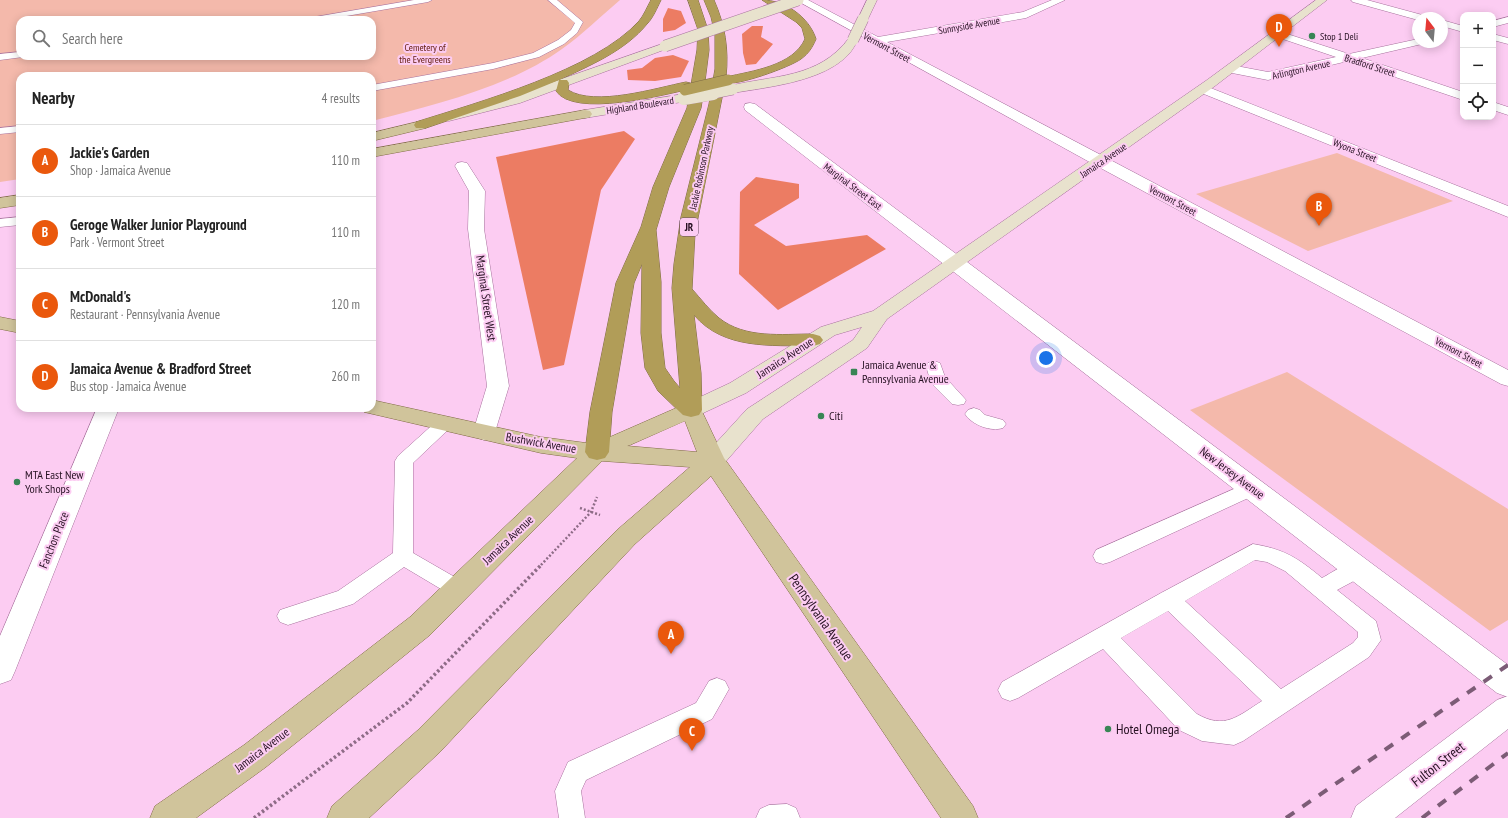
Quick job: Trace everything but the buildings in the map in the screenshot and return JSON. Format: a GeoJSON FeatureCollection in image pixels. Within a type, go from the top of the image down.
{"type":"FeatureCollection","features":[{"type":"Feature","properties":{"kind":"highway"},"geometry":{"type":"LineString","coordinates":[[421,125],[520,91],[580,66],[608,50],[637,29],[652,11],[656,0]]}},
{"type":"Feature","properties":{"kind":"highway","name":"Jackie Robinson Parkway"},"geometry":{"type":"LineString","coordinates":[[649,227],[661,187],[694,108],[698,89],[703,50],[702,30],[693,0]]}},
{"type":"Feature","properties":{"kind":"highway","name":"Jackie Robinson Parkway"},"geometry":{"type":"LineString","coordinates":[[691,410],[691,367],[681,288],[683,262],[690,218],[719,89],[722,68],[718,24],[709,0]]}},
{"type":"Feature","properties":{"kind":"highway"},"geometry":{"type":"LineString","coordinates":[[563,83],[562,91],[564,94],[573,99],[600,101],[640,100],[754,75],[787,62],[801,53],[810,41],[809,32],[803,24],[767,0]]}},
{"type":"Feature","properties":{"kind":"highway"},"geometry":{"type":"LineString","coordinates":[[649,227],[652,282],[651,333],[655,368],[666,386],[691,410]]}},
{"type":"Feature","properties":{"kind":"highway"},"geometry":{"type":"LineString","coordinates":[[597,452],[601,412],[625,283],[649,227]]}},
{"type":"Feature","properties":{"kind":"highway"},"geometry":{"type":"LineString","coordinates":[[681,288],[713,324],[732,333],[765,339],[813,340]]}},
{"type":"Feature","properties":{"kind":"main road"},"geometry":{"type":"LineString","coordinates":[[376,136],[508,102],[799,0]]}},
{"type":"Feature","properties":{"kind":"main road","name":"Jamaica Avenue"},"geometry":{"type":"LineString","coordinates":[[167,818],[255,756],[420,626],[597,452],[622,439],[691,410],[738,388],[828,331],[880,315],[957,264],[1231,69],[1322,0]]}},
{"type":"Feature","properties":{"kind":"main road","name":"Highland Boulevard"},"geometry":{"type":"LineString","coordinates":[[376,152],[585,114],[640,100],[767,83],[799,76],[820,68],[844,54],[853,40],[869,2]]}},
{"type":"Feature","properties":{"kind":"main road"},"geometry":{"type":"LineString","coordinates":[[0,203],[16,201]]}},
{"type":"Feature","properties":{"kind":"main road","name":"Jamaica Avenue"},"geometry":{"type":"LineString","coordinates":[[344,818],[429,741],[626,537],[713,461],[755,414],[860,344],[880,315]]}},
{"type":"Feature","properties":{"kind":"main road"},"geometry":{"type":"LineString","coordinates":[[0,322],[16,326]]}},
{"type":"Feature","properties":{"kind":"main road","name":"Bushwick Avenue"},"geometry":{"type":"LineString","coordinates":[[376,408],[541,445],[597,452],[713,461]]}},
{"type":"Feature","properties":{"kind":"main road","name":"Pennsylvania Avenue"},"geometry":{"type":"LineString","coordinates":[[691,410],[713,461],[961,818]]}},
{"type":"Feature","properties":{"kind":"street","name":"Vermont Street"},"geometry":{"type":"LineString","coordinates":[[799,0],[1508,379]]}},
{"type":"Feature","properties":{"kind":"street","name":"Sunnyside Avenue"},"geometry":{"type":"LineString","coordinates":[[876,41],[1026,16],[1060,0]]}},
{"type":"Feature","properties":{"kind":"street"},"geometry":{"type":"LineString","coordinates":[[1356,0],[1412,15]]}},
{"type":"Feature","properties":{"kind":"street"},"geometry":{"type":"LineString","coordinates":[[1496,23],[1508,20]]}},
{"type":"Feature","properties":{"kind":"street"},"geometry":{"type":"LineString","coordinates":[[1448,25],[1460,29]]}},
{"type":"Feature","properties":{"kind":"street"},"geometry":{"type":"LineString","coordinates":[[1448,35],[1460,31]]}},
{"type":"Feature","properties":{"kind":"street","name":"Bradford Street"},"geometry":{"type":"LineString","coordinates":[[1278,34],[1460,95]]}},
{"type":"Feature","properties":{"kind":"street"},"geometry":{"type":"LineString","coordinates":[[1496,38],[1508,42]]}},
{"type":"Feature","properties":{"kind":"street","name":"Arlington Avenue"},"geometry":{"type":"LineString","coordinates":[[1231,69],[1268,76],[1412,43]]}},
{"type":"Feature","properties":{"kind":"street","name":"Wyona Street"},"geometry":{"type":"LineString","coordinates":[[1202,89],[1508,212]]}},
{"type":"Feature","properties":{"kind":"street","name":"Marginal Street East"},"geometry":{"type":"LineString","coordinates":[[750,107],[957,264]]}},
{"type":"Feature","properties":{"kind":"street"},"geometry":{"type":"LineString","coordinates":[[1496,107],[1508,111]]}},
{"type":"Feature","properties":{"kind":"street","name":"Marginal Street West"},"geometry":{"type":"LineString","coordinates":[[462,166],[477,192],[476,229],[498,386],[484,432]]}},
{"type":"Feature","properties":{"kind":"street","name":"New Jersey Avenue"},"geometry":{"type":"LineString","coordinates":[[957,264],[1508,683]]}},
{"type":"Feature","properties":{"kind":"street","name":"Fanchon Place"},"geometry":{"type":"LineString","coordinates":[[0,671],[106,412]]}},
{"type":"Feature","properties":{"kind":"street","name":"Fulton Street"},"geometry":{"type":"LineString","coordinates":[[1368,818],[1508,710]]}},
{"type":"Feature","properties":{"kind":"lane"},"geometry":{"type":"LineString","coordinates":[[333,16],[428,0]]}},
{"type":"Feature","properties":{"kind":"lane"},"geometry":{"type":"LineString","coordinates":[[376,87],[493,66],[536,55],[561,42],[574,31],[578,22],[552,0]]}},
{"type":"Feature","properties":{"kind":"lane"},"geometry":{"type":"LineString","coordinates":[[0,57],[16,55]]}},
{"type":"Feature","properties":{"kind":"lane"},"geometry":{"type":"LineString","coordinates":[[0,131],[16,129]]}},
{"type":"Feature","properties":{"kind":"lane"},"geometry":{"type":"LineString","coordinates":[[0,224],[16,221]]}},
{"type":"Feature","properties":{"kind":"lane"},"geometry":{"type":"LineString","coordinates":[[934,366],[937,379],[958,400]]}},
{"type":"Feature","properties":{"kind":"lane"},"geometry":{"type":"LineString","coordinates":[[974,414],[979,419],[997,424]]}},
{"type":"Feature","properties":{"kind":"lane"},"geometry":{"type":"LineString","coordinates":[[403,557],[404,461],[445,423]]}},
{"type":"Feature","properties":{"kind":"lane"},"geometry":{"type":"LineString","coordinates":[[1103,556],[1252,488]]}},
{"type":"Feature","properties":{"kind":"lane"},"geometry":{"type":"LineString","coordinates":[[1010,690],[1169,599],[1253,552],[1270,555],[1292,565],[1321,588],[1335,609],[1368,628],[1370,640],[1361,650],[1234,733],[1202,730],[1188,722],[1105,636]]}},
{"type":"Feature","properties":{"kind":"lane"},"geometry":{"type":"LineString","coordinates":[[403,557],[458,589]]}},
{"type":"Feature","properties":{"kind":"lane"},"geometry":{"type":"LineString","coordinates":[[288,616],[345,598],[403,557]]}},
{"type":"Feature","properties":{"kind":"lane"},"geometry":{"type":"LineString","coordinates":[[1321,588],[1358,569]]}},
{"type":"Feature","properties":{"kind":"lane"},"geometry":{"type":"LineString","coordinates":[[1169,599],[1245,661],[1280,703]]}},
{"type":"Feature","properties":{"kind":"lane"},"geometry":{"type":"LineString","coordinates":[[572,818],[568,791],[577,771],[704,711],[717,689]]}},
{"type":"Feature","properties":{"kind":"path"},"geometry":{"type":"LineString","coordinates":[[254,818],[406,703],[480,629],[591,512],[597,497]]}},
{"type":"Feature","properties":{"kind":"path"},"geometry":{"type":"LineString","coordinates":[[578,508],[600,515]]}},
{"type":"Feature","properties":{"kind":"green space","name":"Cemetery of the Evergreens"},"geometry":{"type":"Polygon","coordinates":[[[0,0],[620,0],[569,44],[519,74],[470,93],[376,120],[376,72],[16,72],[16,180],[0,182],[0,0]]]}},
{"type":"Feature","properties":{"kind":"green space"},"geometry":{"type":"Polygon","coordinates":[[[1337,153],[1453,201],[1308,251],[1196,194],[1337,153]]]}},
{"type":"Feature","properties":{"kind":"green space"},"geometry":{"type":"Polygon","coordinates":[[[1287,372],[1508,509],[1508,620],[1490,631],[1190,410],[1287,372]]]}},
{"type":"Feature","properties":{"kind":"shaded area"},"geometry":{"type":"Polygon","coordinates":[[[668,8],[681,11],[686,23],[675,30],[663,32],[663,19],[668,8]]]}},
{"type":"Feature","properties":{"kind":"shaded area"},"geometry":{"type":"Polygon","coordinates":[[[752,26],[763,26],[761,37],[773,44],[756,64],[746,65],[743,53],[742,34],[752,26]]]}},
{"type":"Feature","properties":{"kind":"shaded area"},"geometry":{"type":"Polygon","coordinates":[[[673,55],[689,61],[681,77],[655,81],[628,80],[627,70],[642,68],[655,58],[673,55]]]}},
{"type":"Feature","properties":{"kind":"shaded area"},"geometry":{"type":"Polygon","coordinates":[[[624,131],[635,139],[601,190],[564,365],[543,370],[496,157],[624,131]]]}},
{"type":"Feature","properties":{"kind":"shaded area"},"geometry":{"type":"Polygon","coordinates":[[[756,177],[799,184],[799,198],[754,225],[786,246],[867,235],[886,249],[778,310],[739,274],[740,192],[756,177]]]}},
{"type":"Feature","properties":{"kind":"railway"},"geometry":{"type":"LineString","coordinates":[[1286,818],[1508,665]]}},
{"type":"Feature","properties":{"kind":"railway"},"geometry":{"type":"LineString","coordinates":[[1422,818],[1508,753]]}},
{"type":"Feature","properties":{"kind":"place","name":"Stop 1 Deli"},"geometry":{"type":"Point","coordinates":[1312,36]}},
{"type":"Feature","properties":{"kind":"place","name":"Jamaica Avenue & Bradford Street"},"geometry":{"type":"Point","coordinates":[1279,47]}},
{"type":"Feature","properties":{"kind":"place","name":"Geroge Walker Junior Playground"},"geometry":{"type":"Point","coordinates":[1319,226]}},
{"type":"Feature","properties":{"kind":"place","name":"Jamaica Avenue & Pennsylvania Avenue"},"geometry":{"type":"Point","coordinates":[854,372]}},
{"type":"Feature","properties":{"kind":"place","name":"Citi"},"geometry":{"type":"Point","coordinates":[821,416]}},
{"type":"Feature","properties":{"kind":"place","name":"MTA East New York Shops"},"geometry":{"type":"Point","coordinates":[17,482]}},
{"type":"Feature","properties":{"kind":"place","name":"Jackie's Garden"},"geometry":{"type":"Point","coordinates":[671,654]}},
{"type":"Feature","properties":{"kind":"place","name":"Hotel Omega"},"geometry":{"type":"Point","coordinates":[1108,729]}},
{"type":"Feature","properties":{"kind":"place","name":"McDonald's"},"geometry":{"type":"Point","coordinates":[692,751]}}]}
